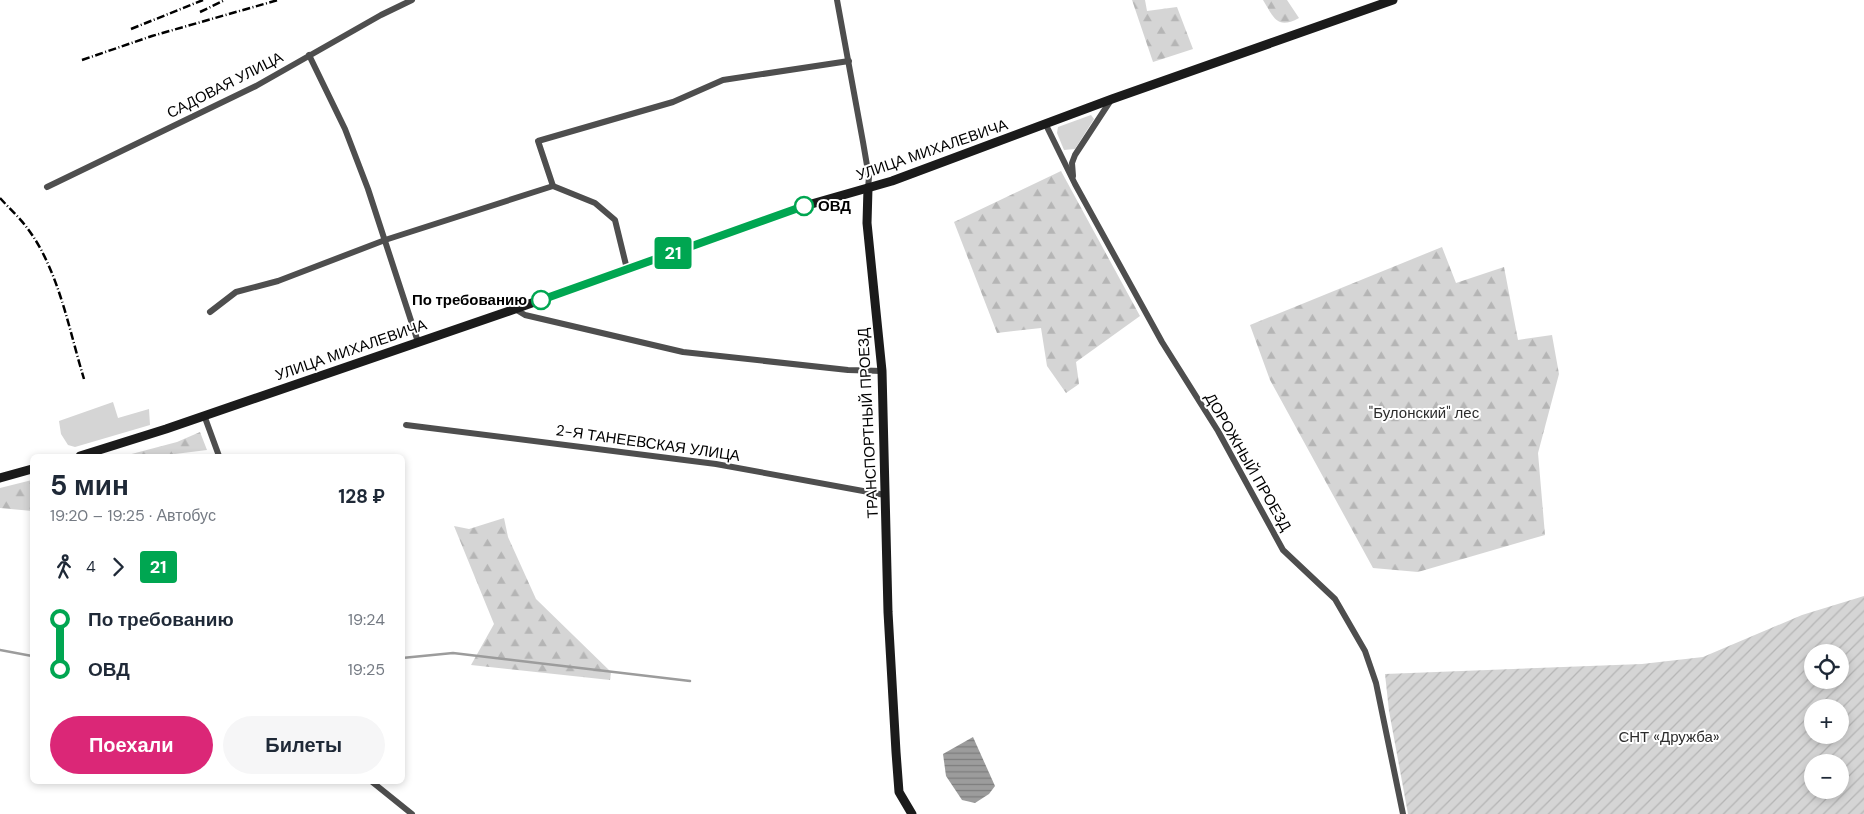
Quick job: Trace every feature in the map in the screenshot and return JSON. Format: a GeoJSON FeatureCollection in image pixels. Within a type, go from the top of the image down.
{"type":"FeatureCollection","features":[{"type":"Feature","properties":{"kind":"main road","name":"УЛИЦА МИХАЛЕВИЧА"},"geometry":{"type":"LineString","coordinates":[[86,454],[515,309],[801,207],[892,181],[1393,0]]}},
{"type":"Feature","properties":{"kind":"main road","name":"ТРАНСПОРТНЫЙ ПРОЕЗД"},"geometry":{"type":"LineString","coordinates":[[868,188],[867,223],[882,372],[888,612],[896,752],[899,792],[912,814]]}},
{"type":"Feature","properties":{"kind":"main road"},"geometry":{"type":"LineString","coordinates":[[0,478],[30,470]]}},
{"type":"Feature","properties":{"kind":"street","name":"САДОВАЯ УЛИЦА"},"geometry":{"type":"LineString","coordinates":[[47,187],[256,86],[309,55],[412,0]]}},
{"type":"Feature","properties":{"kind":"street","name":"ТРАНСПОРТНЫЙ ПРОЕЗД"},"geometry":{"type":"LineString","coordinates":[[837,0],[869,177],[868,188]]}},
{"type":"Feature","properties":{"kind":"street"},"geometry":{"type":"LineString","coordinates":[[309,55],[345,129],[385,240],[418,342]]}},
{"type":"Feature","properties":{"kind":"street"},"geometry":{"type":"LineString","coordinates":[[553,186],[538,141],[672,102],[723,80],[849,61]]}},
{"type":"Feature","properties":{"kind":"street"},"geometry":{"type":"LineString","coordinates":[[1075,184],[1072,170],[1076,155],[1112,100]]}},
{"type":"Feature","properties":{"kind":"street","name":"ДОРОЖНЫЙ ПРОЕЗД"},"geometry":{"type":"LineString","coordinates":[[1046,125],[1075,184],[1162,342],[1218,431],[1283,550],[1335,599],[1365,651],[1376,683],[1403,814]]}},
{"type":"Feature","properties":{"kind":"street"},"geometry":{"type":"LineString","coordinates":[[210,312],[236,292],[278,281],[385,240],[553,186],[595,203],[614,220],[627,269]]}},
{"type":"Feature","properties":{"kind":"street"},"geometry":{"type":"LineString","coordinates":[[515,309],[525,315],[683,352],[882,372]]}},
{"type":"Feature","properties":{"kind":"street"},"geometry":{"type":"LineString","coordinates":[[204,415],[218,454]]}},
{"type":"Feature","properties":{"kind":"street","name":"2-Я ТАНЕЕВСКАЯ УЛИЦА"},"geometry":{"type":"LineString","coordinates":[[406,425],[716,464],[885,495]]}},
{"type":"Feature","properties":{"kind":"street"},"geometry":{"type":"LineString","coordinates":[[375,784],[412,814]]}},
{"type":"Feature","properties":{"kind":"green space"},"geometry":{"type":"Polygon","coordinates":[[[1132,0],[1145,0],[1147,11],[1177,7],[1193,49],[1153,62],[1132,0]]]}},
{"type":"Feature","properties":{"kind":"green space"},"geometry":{"type":"Polygon","coordinates":[[[1263,0],[1287,0],[1299,18],[1286,23],[1277,20],[1273,17],[1263,0]]]}},
{"type":"Feature","properties":{"kind":"green space"},"geometry":{"type":"Polygon","coordinates":[[[1091,115],[1094,119],[1075,149],[1064,150],[1057,133],[1058,127],[1091,115]]]}},
{"type":"Feature","properties":{"kind":"green space"},"geometry":{"type":"Polygon","coordinates":[[[1061,171],[1140,316],[1076,362],[1079,384],[1066,393],[1047,366],[1041,328],[997,333],[954,222],[1061,171]]]}},
{"type":"Feature","properties":{"kind":"green space","name":"\"Булонский\" лес"},"geometry":{"type":"Polygon","coordinates":[[[1442,247],[1456,283],[1504,267],[1518,340],[1552,335],[1559,374],[1538,453],[1545,535],[1418,572],[1373,568],[1270,380],[1250,325],[1442,247]]]}},
{"type":"Feature","properties":{"kind":"green space"},"geometry":{"type":"Polygon","coordinates":[[[113,402],[118,418],[149,409],[150,425],[75,447],[68,445],[61,434],[59,421],[113,402]]]}},
{"type":"Feature","properties":{"kind":"green space"},"geometry":{"type":"Polygon","coordinates":[[[200,432],[207,450],[175,454],[132,454],[177,442],[200,432]]]}},
{"type":"Feature","properties":{"kind":"green space"},"geometry":{"type":"Polygon","coordinates":[[[30,480],[30,511],[0,508],[0,488],[30,480]]]}},
{"type":"Feature","properties":{"kind":"green space"},"geometry":{"type":"Polygon","coordinates":[[[504,518],[508,537],[536,599],[611,672],[610,680],[471,665],[494,624],[454,526],[469,529],[504,518]]]}},
{"type":"Feature","properties":{"kind":"green space","name":"СНТ «Дружба»"},"geometry":{"type":"Polygon","coordinates":[[[1864,596],[1864,814],[1408,814],[1389,711],[1385,674],[1642,664],[1703,657],[1802,615],[1864,596]]]}},
{"type":"Feature","properties":{"kind":"shaded area"},"geometry":{"type":"Polygon","coordinates":[[[973,737],[995,786],[989,794],[975,803],[962,800],[946,776],[943,754],[973,737]]]}},
{"type":"Feature","properties":{"kind":"waterway"},"geometry":{"type":"LineString","coordinates":[[0,650],[30,656]]}},
{"type":"Feature","properties":{"kind":"waterway"},"geometry":{"type":"LineString","coordinates":[[405,658],[453,653],[690,681]]}},
{"type":"Feature","properties":{"kind":"railway"},"geometry":{"type":"LineString","coordinates":[[131,29],[203,0]]}},
{"type":"Feature","properties":{"kind":"railway"},"geometry":{"type":"LineString","coordinates":[[200,12],[225,0]]}},
{"type":"Feature","properties":{"kind":"railway"},"geometry":{"type":"LineString","coordinates":[[82,60],[152,36],[278,0]]}},
{"type":"Feature","properties":{"kind":"railway"},"geometry":{"type":"LineString","coordinates":[[0,198],[28,229],[48,263],[62,301],[84,379]]}},
{"type":"Feature","properties":{"kind":"bus line","name":"21"},"geometry":{"type":"LineString","coordinates":[[541,300],[804,206]]}},
{"type":"Feature","properties":{"kind":"place","name":"ОВД"},"geometry":{"type":"Point","coordinates":[804,206]}},
{"type":"Feature","properties":{"kind":"place","name":"По требованию"},"geometry":{"type":"Point","coordinates":[541,300]}}]}
